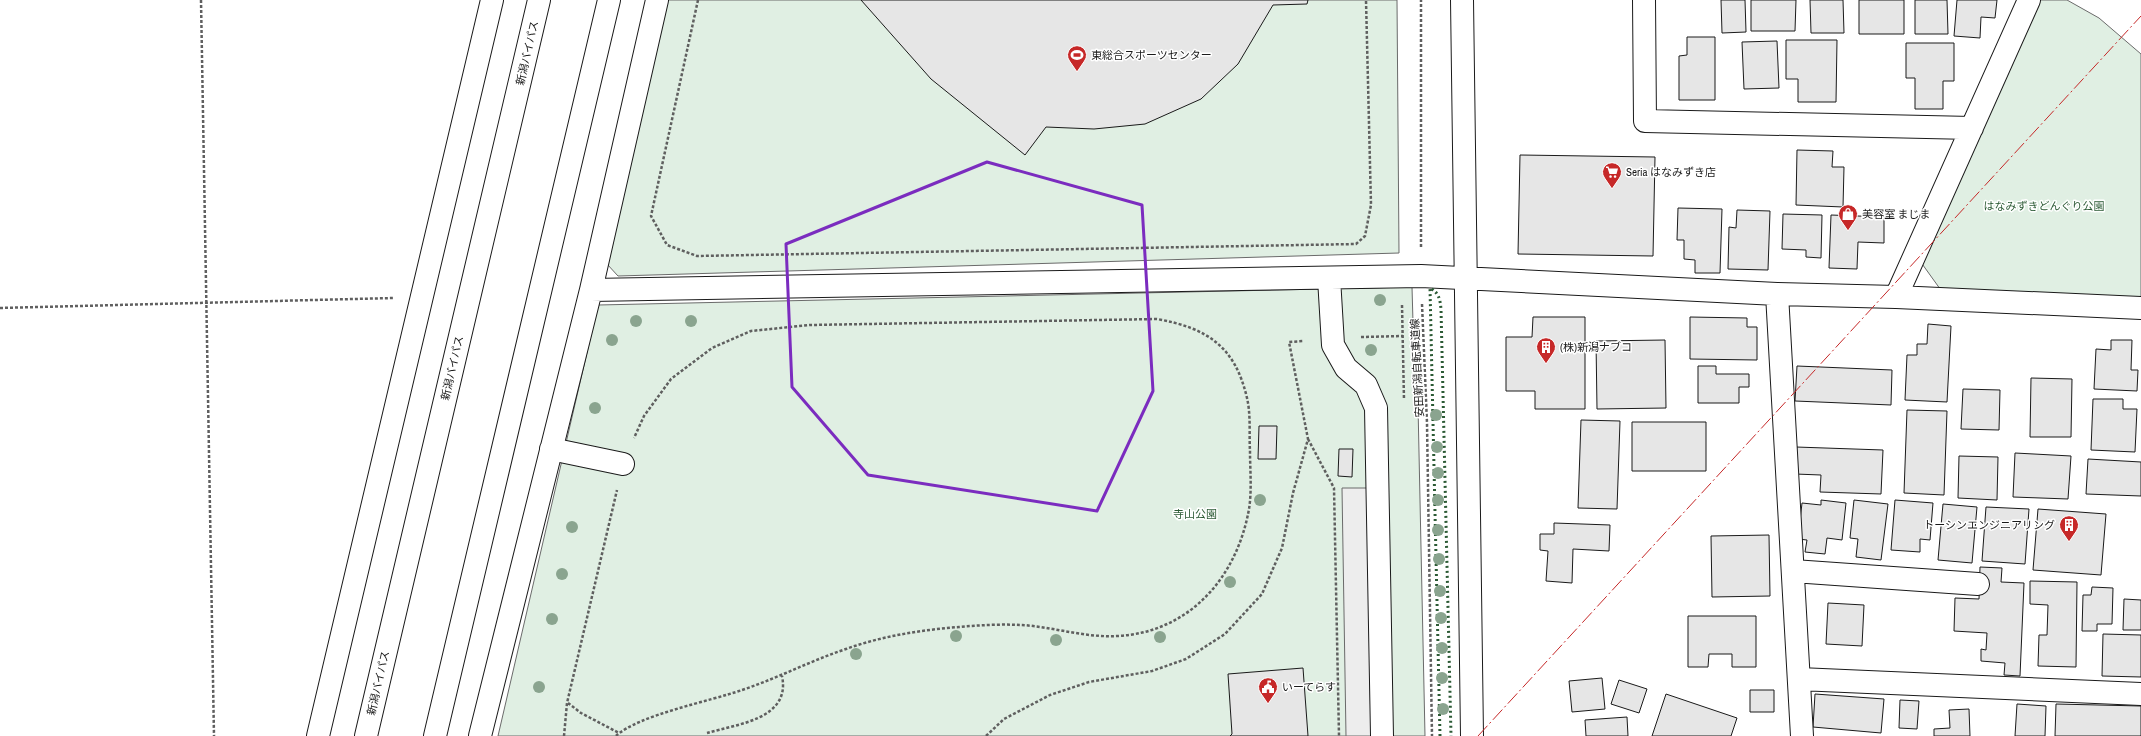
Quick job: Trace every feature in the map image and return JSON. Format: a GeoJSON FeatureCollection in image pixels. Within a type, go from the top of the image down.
{"type":"FeatureCollection","features":[{"type":"Feature","properties":{"kind":"main road"},"geometry":{"type":"LineString","coordinates":[[318,736],[492,0]]}},
{"type":"Feature","properties":{"kind":"main road","name":"新潟バイパス"},"geometry":{"type":"LineString","coordinates":[[366,736],[539,0]]}},
{"type":"Feature","properties":{"kind":"main road"},"geometry":{"type":"LineString","coordinates":[[435,736],[609,0]]}},
{"type":"Feature","properties":{"kind":"main road"},"geometry":{"type":"LineString","coordinates":[[480,736],[591,290],[657,0]]}},
{"type":"Feature","properties":{"kind":"main road"},"geometry":{"type":"LineString","coordinates":[[1462,0],[1467,279],[1472,736]]}},
{"type":"Feature","properties":{"kind":"main road"},"geometry":{"type":"LineString","coordinates":[[1644,0],[1645,121],[1972,128]]}},
{"type":"Feature","properties":{"kind":"main road"},"geometry":{"type":"LineString","coordinates":[[1896,297],[2029,0]]}},
{"type":"Feature","properties":{"kind":"main road"},"geometry":{"type":"LineString","coordinates":[[591,290],[1421,276],[1777,294],[1896,297],[2141,308]]}},
{"type":"Feature","properties":{"kind":"main road"},"geometry":{"type":"LineString","coordinates":[[1329,278],[1333,346],[1346,368],[1366,385],[1376,408],[1382,736]]}},
{"type":"Feature","properties":{"kind":"main road"},"geometry":{"type":"LineString","coordinates":[[1777,294],[1802,736]]}},
{"type":"Feature","properties":{"kind":"main road"},"geometry":{"type":"LineString","coordinates":[[551,449],[623,464]]}},
{"type":"Feature","properties":{"kind":"main road"},"geometry":{"type":"LineString","coordinates":[[1793,571],[1978,584]]}},
{"type":"Feature","properties":{"kind":"main road"},"geometry":{"type":"LineString","coordinates":[[1799,679],[2141,694]]}},
{"type":"Feature","properties":{"kind":"path"},"geometry":{"type":"LineString","coordinates":[[201,0],[214,736]]}},
{"type":"Feature","properties":{"kind":"path"},"geometry":{"type":"LineString","coordinates":[[698,0],[651,216],[667,245],[698,256],[1356,244],[1365,236],[1371,205],[1366,0]]}},
{"type":"Feature","properties":{"kind":"path","name":"安田新潟自転車道線"},"geometry":{"type":"LineString","coordinates":[[1421,0],[1421,276],[1427,423],[1432,736]]}},
{"type":"Feature","properties":{"kind":"path"},"geometry":{"type":"LineString","coordinates":[[0,308],[422,298]]}},
{"type":"Feature","properties":{"kind":"path"},"geometry":{"type":"LineString","coordinates":[[564,736],[567,702],[623,464],[644,416],[671,379],[712,348],[751,331],[810,325],[1157,319],[1178,322],[1196,329],[1226,349],[1242,376],[1249,404],[1250,507],[1242,539],[1227,572],[1206,598],[1183,616],[1154,629],[1119,636],[1090,635],[1023,625],[961,627],[898,634],[848,648],[810,662],[782,676],[660,715],[619,733],[616,736]]}},
{"type":"Feature","properties":{"kind":"path"},"geometry":{"type":"LineString","coordinates":[[1339,736],[1334,488],[1308,439],[1289,342],[1332,338],[1402,336]]}},
{"type":"Feature","properties":{"kind":"path"},"geometry":{"type":"LineString","coordinates":[[986,736],[1004,719],[1050,695],[1089,682],[1152,671],[1186,659],[1226,634],[1262,594],[1282,548],[1293,493],[1308,439]]}},
{"type":"Feature","properties":{"kind":"path"},"geometry":{"type":"LineString","coordinates":[[708,733],[766,715],[781,699],[784,687],[782,676]]}},
{"type":"Feature","properties":{"kind":"path"},"geometry":{"type":"LineString","coordinates":[[567,702],[581,714],[619,733]]}},
{"type":"Feature","properties":{"kind":"highlighted area"},"geometry":{"type":"Polygon","coordinates":[[[987,162],[1142,205],[1153,391],[1097,511],[868,475],[792,387],[786,244],[987,162]]]}},
{"type":"Feature","properties":{"kind":"green space"},"geometry":{"type":"Polygon","coordinates":[[[668,0],[1397,0],[1399,253],[618,276],[607,264],[668,0]]]}},
{"type":"Feature","properties":{"kind":"green space","name":"はなみずきどんぐり公園"},"geometry":{"type":"Polygon","coordinates":[[[2029,0],[2067,0],[2099,18],[2141,54],[2141,308],[1948,300],[1915,254],[2029,0]]]}},
{"type":"Feature","properties":{"kind":"green space","name":"寺山公園"},"geometry":{"type":"Polygon","coordinates":[[[1412,287],[1414,358],[1417,358],[1425,736],[498,736],[598,305],[1412,287]]]}},
{"type":"Feature","properties":{"kind":"shaded area"},"geometry":{"type":"Polygon","coordinates":[[[1342,488],[1367,488],[1371,736],[1346,736],[1342,488]]]}},
{"type":"Feature","properties":{"kind":"building","name":"東総合スポーツセンター"},"geometry":{"type":"Polygon","coordinates":[[[861,0],[1308,0],[1307,4],[1273,5],[1238,64],[1201,99],[1145,124],[1094,129],[1046,127],[1025,155],[931,79],[861,0]]]}},
{"type":"Feature","properties":{"kind":"building"},"geometry":{"type":"Polygon","coordinates":[[[1721,0],[1745,0],[1746,32],[1722,33],[1721,0]]]}},
{"type":"Feature","properties":{"kind":"building"},"geometry":{"type":"Polygon","coordinates":[[[1751,0],[1796,0],[1795,31],[1751,31],[1751,0]]]}},
{"type":"Feature","properties":{"kind":"building"},"geometry":{"type":"Polygon","coordinates":[[[1810,0],[1843,0],[1844,33],[1811,33],[1810,0]]]}},
{"type":"Feature","properties":{"kind":"building"},"geometry":{"type":"Polygon","coordinates":[[[1859,0],[1904,0],[1904,34],[1859,34],[1859,0]]]}},
{"type":"Feature","properties":{"kind":"building"},"geometry":{"type":"Polygon","coordinates":[[[1915,0],[1947,0],[1948,34],[1915,34],[1915,0]]]}},
{"type":"Feature","properties":{"kind":"building"},"geometry":{"type":"Polygon","coordinates":[[[1957,0],[1997,0],[1995,18],[1981,17],[1980,38],[1954,36],[1957,0]]]}},
{"type":"Feature","properties":{"kind":"building"},"geometry":{"type":"Polygon","coordinates":[[[1687,37],[1715,37],[1715,100],[1679,100],[1679,56],[1687,55],[1687,37]]]}},
{"type":"Feature","properties":{"kind":"building"},"geometry":{"type":"Polygon","coordinates":[[[1786,40],[1837,40],[1836,102],[1798,102],[1798,79],[1786,79],[1786,40]]]}},
{"type":"Feature","properties":{"kind":"building"},"geometry":{"type":"Polygon","coordinates":[[[1777,41],[1779,88],[1744,89],[1742,42],[1777,41]]]}},
{"type":"Feature","properties":{"kind":"building"},"geometry":{"type":"Polygon","coordinates":[[[1906,43],[1954,43],[1954,81],[1943,81],[1943,109],[1915,109],[1915,78],[1906,78],[1906,43]]]}},
{"type":"Feature","properties":{"kind":"building"},"geometry":{"type":"Polygon","coordinates":[[[1797,150],[1833,151],[1832,167],[1844,167],[1843,207],[1796,205],[1797,150]]]}},
{"type":"Feature","properties":{"kind":"building"},"geometry":{"type":"Polygon","coordinates":[[[1520,155],[1655,157],[1653,256],[1518,254],[1520,155]]]}},
{"type":"Feature","properties":{"kind":"building"},"geometry":{"type":"Polygon","coordinates":[[[1678,208],[1722,209],[1720,273],[1695,273],[1695,260],[1684,259],[1684,240],[1677,240],[1678,208]]]}},
{"type":"Feature","properties":{"kind":"building"},"geometry":{"type":"Polygon","coordinates":[[[1737,210],[1770,211],[1768,270],[1728,269],[1729,227],[1736,228],[1737,210]]]}},
{"type":"Feature","properties":{"kind":"building"},"geometry":{"type":"Polygon","coordinates":[[[1783,214],[1822,215],[1821,258],[1806,257],[1806,250],[1782,249],[1783,214]]]}},
{"type":"Feature","properties":{"kind":"building"},"geometry":{"type":"Polygon","coordinates":[[[1831,215],[1884,217],[1884,243],[1858,242],[1857,269],[1829,268],[1831,215]]]}},
{"type":"Feature","properties":{"kind":"building","name":"(株)新潟ナブコ"},"geometry":{"type":"Polygon","coordinates":[[[1533,317],[1585,317],[1585,409],[1535,409],[1535,391],[1506,391],[1506,337],[1532,337],[1533,317]]]}},
{"type":"Feature","properties":{"kind":"building"},"geometry":{"type":"Polygon","coordinates":[[[1690,317],[1747,318],[1747,327],[1757,327],[1757,360],[1690,359],[1690,317]]]}},
{"type":"Feature","properties":{"kind":"building"},"geometry":{"type":"Polygon","coordinates":[[[1928,324],[1951,326],[1947,402],[1905,400],[1907,355],[1917,355],[1917,344],[1927,344],[1928,324]]]}},
{"type":"Feature","properties":{"kind":"building"},"geometry":{"type":"Polygon","coordinates":[[[1665,340],[1666,408],[1597,409],[1596,341],[1665,340]]]}},
{"type":"Feature","properties":{"kind":"building"},"geometry":{"type":"Polygon","coordinates":[[[2111,340],[2132,340],[2131,370],[2138,370],[2137,391],[2094,389],[2096,349],[2111,350],[2111,340]]]}},
{"type":"Feature","properties":{"kind":"building"},"geometry":{"type":"Polygon","coordinates":[[[1698,366],[1716,366],[1716,374],[1749,374],[1749,387],[1739,387],[1739,403],[1698,403],[1698,366]]]}},
{"type":"Feature","properties":{"kind":"building"},"geometry":{"type":"Polygon","coordinates":[[[1797,366],[1892,370],[1891,405],[1795,401],[1797,366]]]}},
{"type":"Feature","properties":{"kind":"building"},"geometry":{"type":"Polygon","coordinates":[[[2031,378],[2072,379],[2071,437],[2030,437],[2031,378]]]}},
{"type":"Feature","properties":{"kind":"building"},"geometry":{"type":"Polygon","coordinates":[[[1963,389],[2000,390],[1999,430],[1961,429],[1963,389]]]}},
{"type":"Feature","properties":{"kind":"building"},"geometry":{"type":"Polygon","coordinates":[[[2093,399],[2123,399],[2123,409],[2137,409],[2135,452],[2091,450],[2093,399]]]}},
{"type":"Feature","properties":{"kind":"building"},"geometry":{"type":"Polygon","coordinates":[[[1907,410],[1947,411],[1944,495],[1904,493],[1907,410]]]}},
{"type":"Feature","properties":{"kind":"building"},"geometry":{"type":"Polygon","coordinates":[[[1581,420],[1620,421],[1617,509],[1578,508],[1581,420]]]}},
{"type":"Feature","properties":{"kind":"building"},"geometry":{"type":"Polygon","coordinates":[[[1632,422],[1706,422],[1706,471],[1632,471],[1632,422]]]}},
{"type":"Feature","properties":{"kind":"building"},"geometry":{"type":"Polygon","coordinates":[[[1259,426],[1277,426],[1276,459],[1258,459],[1259,426]]]}},
{"type":"Feature","properties":{"kind":"building"},"geometry":{"type":"Polygon","coordinates":[[[1796,447],[1883,450],[1881,494],[1820,492],[1821,475],[1795,474],[1796,447]]]}},
{"type":"Feature","properties":{"kind":"building"},"geometry":{"type":"Polygon","coordinates":[[[1339,449],[1353,449],[1352,477],[1338,476],[1339,449]]]}},
{"type":"Feature","properties":{"kind":"building"},"geometry":{"type":"Polygon","coordinates":[[[2015,453],[2071,456],[2068,499],[2013,497],[2015,453]]]}},
{"type":"Feature","properties":{"kind":"building"},"geometry":{"type":"Polygon","coordinates":[[[1959,456],[1998,457],[1997,500],[1958,498],[1959,456]]]}},
{"type":"Feature","properties":{"kind":"building"},"geometry":{"type":"Polygon","coordinates":[[[2088,459],[2141,462],[2141,496],[2086,494],[2088,459]]]}},
{"type":"Feature","properties":{"kind":"building"},"geometry":{"type":"Polygon","coordinates":[[[1821,500],[1846,503],[1842,540],[1827,538],[1825,554],[1805,552],[1807,540],[1798,539],[1802,503],[1821,505],[1821,500]]]}},
{"type":"Feature","properties":{"kind":"building"},"geometry":{"type":"Polygon","coordinates":[[[1854,500],[1888,504],[1881,560],[1856,557],[1858,539],[1850,538],[1854,500]]]}},
{"type":"Feature","properties":{"kind":"building"},"geometry":{"type":"Polygon","coordinates":[[[1895,500],[1933,503],[1930,540],[1920,539],[1920,552],[1891,550],[1895,500]]]}},
{"type":"Feature","properties":{"kind":"building"},"geometry":{"type":"Polygon","coordinates":[[[1943,504],[1977,507],[1972,563],[1938,560],[1943,504]]]}},
{"type":"Feature","properties":{"kind":"building"},"geometry":{"type":"Polygon","coordinates":[[[1986,507],[2029,509],[2025,564],[1982,561],[1986,507]]]}},
{"type":"Feature","properties":{"kind":"building","name":"トーシンエンジニアリング"},"geometry":{"type":"Polygon","coordinates":[[[2038,509],[2106,514],[2101,575],[2033,570],[2038,509]]]}},
{"type":"Feature","properties":{"kind":"building"},"geometry":{"type":"Polygon","coordinates":[[[1554,523],[1610,525],[1609,551],[1573,549],[1572,583],[1546,581],[1548,551],[1540,550],[1540,534],[1554,534],[1554,523]]]}},
{"type":"Feature","properties":{"kind":"building"},"geometry":{"type":"Polygon","coordinates":[[[1769,535],[1770,596],[1712,597],[1711,536],[1769,535]]]}},
{"type":"Feature","properties":{"kind":"building"},"geometry":{"type":"Polygon","coordinates":[[[1980,567],[2002,568],[2001,582],[2024,583],[2020,676],[2004,675],[2005,663],[1981,661],[1981,649],[1986,650],[1987,633],[1954,631],[1955,598],[1979,599],[1980,567]]]}},
{"type":"Feature","properties":{"kind":"building"},"geometry":{"type":"Polygon","coordinates":[[[2030,581],[2077,582],[2076,667],[2038,666],[2039,635],[2047,635],[2048,605],[2030,604],[2030,581]]]}},
{"type":"Feature","properties":{"kind":"building"},"geometry":{"type":"Polygon","coordinates":[[[2092,587],[2113,588],[2112,624],[2097,624],[2097,631],[2082,631],[2083,595],[2091,595],[2092,587]]]}},
{"type":"Feature","properties":{"kind":"building"},"geometry":{"type":"Polygon","coordinates":[[[2124,599],[2141,600],[2141,630],[2123,630],[2124,599]]]}},
{"type":"Feature","properties":{"kind":"building"},"geometry":{"type":"Polygon","coordinates":[[[1828,603],[1864,605],[1862,646],[1826,644],[1828,603]]]}},
{"type":"Feature","properties":{"kind":"building"},"geometry":{"type":"Polygon","coordinates":[[[1688,616],[1756,616],[1756,667],[1732,667],[1732,654],[1709,654],[1708,667],[1688,667],[1688,616]]]}},
{"type":"Feature","properties":{"kind":"building"},"geometry":{"type":"Polygon","coordinates":[[[2103,634],[2141,635],[2141,677],[2102,676],[2103,634]]]}},
{"type":"Feature","properties":{"kind":"building","name":"いーてらす"},"geometry":{"type":"Polygon","coordinates":[[[1303,668],[1308,736],[1230,736],[1232,734],[1228,674],[1303,668]]]}},
{"type":"Feature","properties":{"kind":"building"},"geometry":{"type":"Polygon","coordinates":[[[1602,678],[1605,709],[1572,712],[1569,681],[1602,678]]]}},
{"type":"Feature","properties":{"kind":"building"},"geometry":{"type":"Polygon","coordinates":[[[1619,680],[1647,689],[1639,713],[1611,704],[1619,680]]]}},
{"type":"Feature","properties":{"kind":"building"},"geometry":{"type":"Polygon","coordinates":[[[1750,690],[1774,690],[1774,712],[1750,712],[1750,690]]]}},
{"type":"Feature","properties":{"kind":"building"},"geometry":{"type":"Polygon","coordinates":[[[1666,694],[1737,718],[1731,736],[1652,736],[1666,694]]]}},
{"type":"Feature","properties":{"kind":"building"},"geometry":{"type":"Polygon","coordinates":[[[1815,694],[1884,699],[1881,733],[1813,727],[1815,694]]]}},
{"type":"Feature","properties":{"kind":"building"},"geometry":{"type":"Polygon","coordinates":[[[1900,700],[1919,701],[1917,729],[1899,728],[1900,700]]]}},
{"type":"Feature","properties":{"kind":"building"},"geometry":{"type":"Polygon","coordinates":[[[2017,704],[2046,706],[2045,736],[2015,736],[2017,704]]]}},
{"type":"Feature","properties":{"kind":"building"},"geometry":{"type":"Polygon","coordinates":[[[2056,704],[2141,706],[2141,736],[2055,736],[2056,704]]]}},
{"type":"Feature","properties":{"kind":"building"},"geometry":{"type":"Polygon","coordinates":[[[1969,709],[1970,736],[1934,736],[1934,729],[1950,728],[1949,710],[1969,709]]]}},
{"type":"Feature","properties":{"kind":"building"},"geometry":{"type":"Polygon","coordinates":[[[1627,717],[1628,736],[1586,736],[1585,720],[1627,717]]]}},
{"type":"Feature","properties":{"kind":"hedge"},"geometry":{"type":"LineString","coordinates":[[1440,736],[1430,288],[1438,297],[1441,309],[1451,736]]}},
{"type":"Feature","properties":{"kind":"power"},"geometry":{"type":"LineString","coordinates":[[1478,736],[2141,16]]}},
{"type":"Feature","properties":{"kind":"place","name":"東総合スポーツセンター"},"geometry":{"type":"Point","coordinates":[1077,72]}},
{"type":"Feature","properties":{"kind":"place","name":"Seria はなみずき店"},"geometry":{"type":"Point","coordinates":[1612,189]}},
{"type":"Feature","properties":{"kind":"place","name":"美容室 まじま"},"geometry":{"type":"Point","coordinates":[1848,231]}},
{"type":"Feature","properties":{"kind":"place","name":"(株)新潟ナブコ"},"geometry":{"type":"Point","coordinates":[1546,364]}},
{"type":"Feature","properties":{"kind":"place","name":"トーシンエンジニアリング"},"geometry":{"type":"Point","coordinates":[2069,542]}},
{"type":"Feature","properties":{"kind":"place","name":"いーてらす"},"geometry":{"type":"Point","coordinates":[1268,704]}}]}
